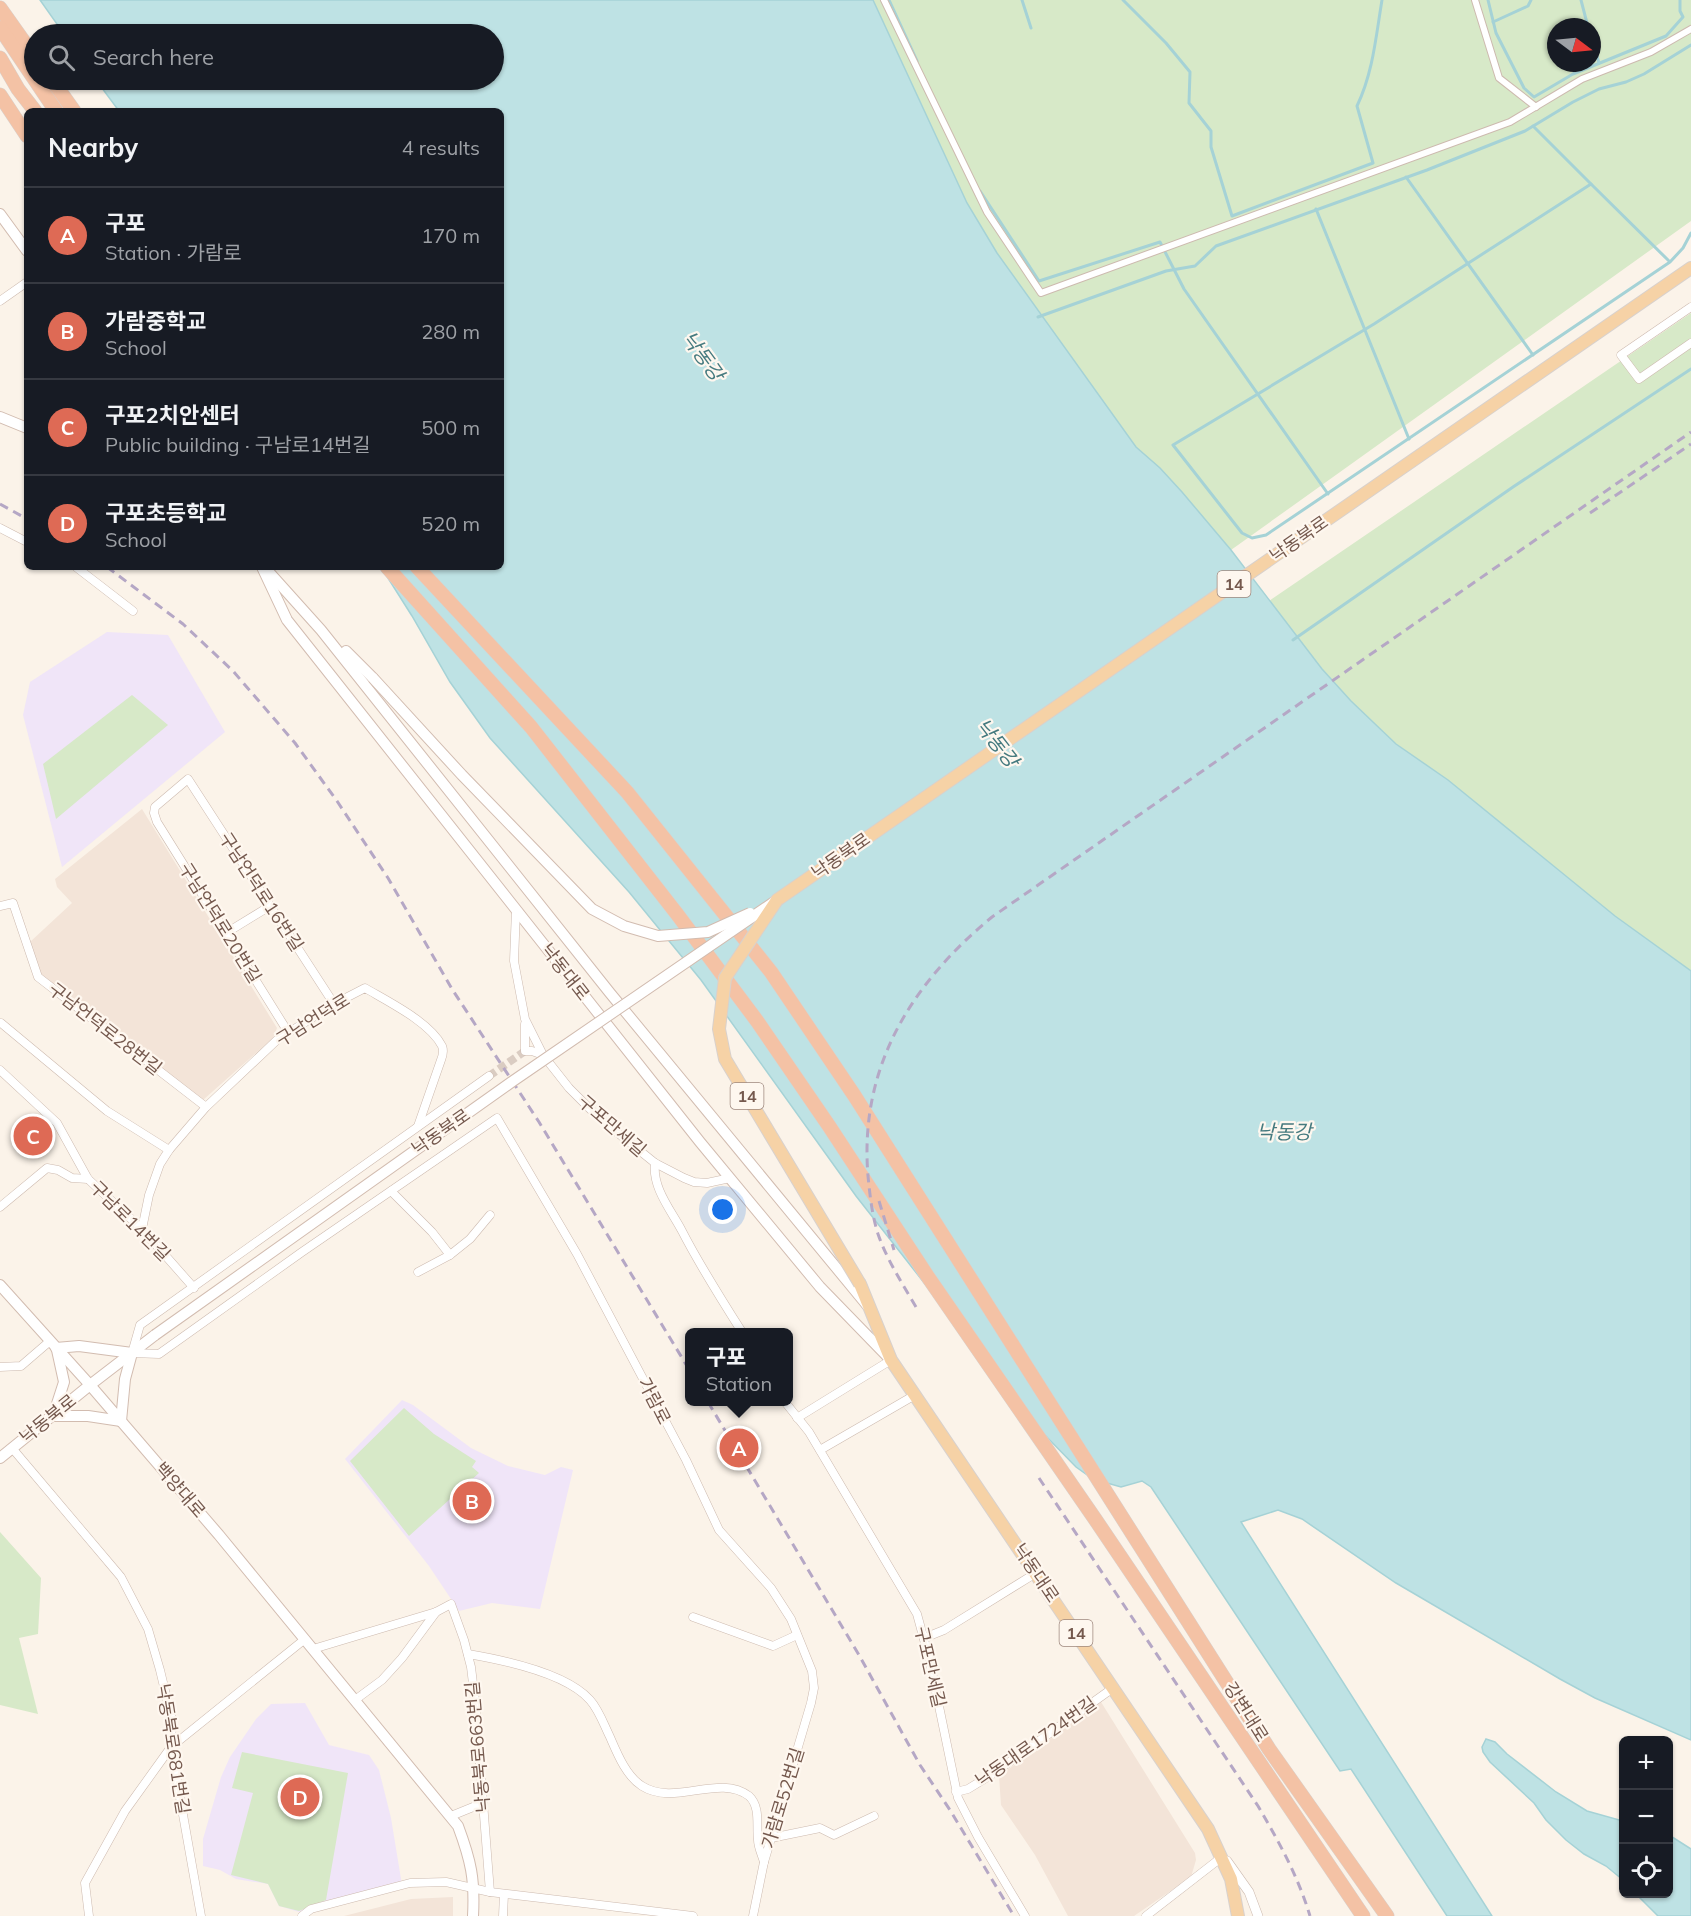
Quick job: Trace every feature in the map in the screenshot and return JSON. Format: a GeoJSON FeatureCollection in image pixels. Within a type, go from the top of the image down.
{"type":"FeatureCollection","features":[{"type":"Feature","properties":{"kind":"highway"},"geometry":{"type":"LineString","coordinates":[[0,8],[24,42]]}},
{"type":"Feature","properties":{"kind":"highway"},"geometry":{"type":"LineString","coordinates":[[0,28],[24,64]]}},
{"type":"Feature","properties":{"kind":"highway"},"geometry":{"type":"LineString","coordinates":[[0,58],[18,89],[33,108]]}},
{"type":"Feature","properties":{"kind":"highway"},"geometry":{"type":"LineString","coordinates":[[42,90],[54,108]]}},
{"type":"Feature","properties":{"kind":"highway"},"geometry":{"type":"LineString","coordinates":[[59,90],[72,108]]}},
{"type":"Feature","properties":{"kind":"highway"},"geometry":{"type":"LineString","coordinates":[[0,95],[24,131]]}},
{"type":"Feature","properties":{"kind":"highway","name":"강변대로"},"geometry":{"type":"LineString","coordinates":[[390,570],[531,727],[737,994],[816,1107],[928,1277],[1095,1519],[1363,1916]]}},
{"type":"Feature","properties":{"kind":"highway","name":"강변대로"},"geometry":{"type":"LineString","coordinates":[[420,570],[627,792],[771,972],[854,1095],[1269,1749],[1387,1916]]}},
{"type":"Feature","properties":{"kind":"main road"},"geometry":{"type":"LineString","coordinates":[[0,214],[24,247]]}},
{"type":"Feature","properties":{"kind":"main road","name":"낙동북로"},"geometry":{"type":"LineString","coordinates":[[0,1458],[155,1335],[513,1082],[1688,269]]}},
{"type":"Feature","properties":{"kind":"main road"},"geometry":{"type":"LineString","coordinates":[[0,417],[24,427]]}},
{"type":"Feature","properties":{"kind":"main road","name":"낙동대로"},"geometry":{"type":"LineString","coordinates":[[264,570],[287,620],[516,910],[820,1287],[891,1360],[1208,1829],[1231,1879],[1238,1916]]}},
{"type":"Feature","properties":{"kind":"main road","name":"14"},"geometry":{"type":"LineString","coordinates":[[266,570],[373,678],[470,784],[592,909],[624,926],[658,936],[708,932],[777,900]]}},
{"type":"Feature","properties":{"kind":"main road","name":"낙동대로"},"geometry":{"type":"LineString","coordinates":[[266,570],[321,630],[610,993],[868,1307],[891,1360]]}},
{"type":"Feature","properties":{"kind":"main road","name":"14"},"geometry":{"type":"LineString","coordinates":[[777,900],[725,978],[719,1029],[725,1059],[860,1284],[891,1360]]}},
{"type":"Feature","properties":{"kind":"main road","name":"백양대로"},"geometry":{"type":"LineString","coordinates":[[0,1285],[121,1421],[313,1648],[451,1816],[458,1826],[469,1854],[474,1888],[472,1916]]}},
{"type":"Feature","properties":{"kind":"main road"},"geometry":{"type":"LineString","coordinates":[[53,1344],[132,1353],[125,1379],[121,1421],[88,1416],[53,1416],[64,1382],[53,1344]]}},
{"type":"Feature","properties":{"kind":"street"},"geometry":{"type":"LineString","coordinates":[[884,0],[987,212],[1041,293],[1510,122],[1582,79],[1651,52],[1691,29]]}},
{"type":"Feature","properties":{"kind":"street"},"geometry":{"type":"LineString","coordinates":[[1475,0],[1499,78],[1536,107]]}},
{"type":"Feature","properties":{"kind":"street"},"geometry":{"type":"LineString","coordinates":[[0,301],[24,284]]}},
{"type":"Feature","properties":{"kind":"street"},"geometry":{"type":"LineString","coordinates":[[1691,307],[1621,355],[1640,379],[1691,343]]}},
{"type":"Feature","properties":{"kind":"street"},"geometry":{"type":"LineString","coordinates":[[0,528],[24,540]]}},
{"type":"Feature","properties":{"kind":"street"},"geometry":{"type":"LineString","coordinates":[[80,570],[133,611]]}},
{"type":"Feature","properties":{"kind":"street","name":"구남언덕로20번길"},"geometry":{"type":"LineString","coordinates":[[188,779],[155,807],[156,822],[288,1032]]}},
{"type":"Feature","properties":{"kind":"street","name":"구남언덕로16번길"},"geometry":{"type":"LineString","coordinates":[[188,779],[334,1004]]}},
{"type":"Feature","properties":{"kind":"street","name":"구남언덕로28번길"},"geometry":{"type":"LineString","coordinates":[[0,906],[14,903],[38,977],[206,1107]]}},
{"type":"Feature","properties":{"kind":"street"},"geometry":{"type":"LineString","coordinates":[[226,933],[270,906]]}},
{"type":"Feature","properties":{"kind":"street","name":"구포만세길"},"geometry":{"type":"LineString","coordinates":[[516,910],[514,961],[525,1019],[543,1056],[569,1088],[598,1117],[655,1162],[655,1174],[661,1193],[691,1250],[740,1328]]}},
{"type":"Feature","properties":{"kind":"street","name":"구남언덕로"},"geometry":{"type":"LineString","coordinates":[[142,1228],[154,1178],[168,1150],[206,1107],[288,1032],[365,988],[419,1022],[441,1045],[443,1052],[441,1060],[418,1126]]}},
{"type":"Feature","properties":{"kind":"street"},"geometry":{"type":"LineString","coordinates":[[525,1019],[525,1051],[532,1051],[543,1056]]}},
{"type":"Feature","properties":{"kind":"street"},"geometry":{"type":"LineString","coordinates":[[1,1023],[107,1111],[168,1150]]}},
{"type":"Feature","properties":{"kind":"street","name":"구남로14번길"},"geometry":{"type":"LineString","coordinates":[[0,1070],[57,1123],[88,1179],[142,1228],[194,1288]]}},
{"type":"Feature","properties":{"kind":"street"},"geometry":{"type":"LineString","coordinates":[[450,1256],[432,1232],[391,1191],[159,1354],[132,1353],[140,1326],[489,1076]]}},
{"type":"Feature","properties":{"kind":"street","name":"가람로"},"geometry":{"type":"LineString","coordinates":[[391,1191],[497,1118],[577,1254],[686,1460],[719,1530],[771,1588],[790,1619],[807,1657],[814,1680]]}},
{"type":"Feature","properties":{"kind":"street"},"geometry":{"type":"LineString","coordinates":[[655,1162],[694,1182],[707,1183],[730,1178]]}},
{"type":"Feature","properties":{"kind":"street"},"geometry":{"type":"LineString","coordinates":[[0,1207],[47,1168],[58,1170],[72,1178],[88,1179]]}},
{"type":"Feature","properties":{"kind":"street"},"geometry":{"type":"LineString","coordinates":[[418,1272],[450,1256],[470,1239],[490,1215]]}},
{"type":"Feature","properties":{"kind":"street"},"geometry":{"type":"LineString","coordinates":[[0,1367],[21,1366],[53,1344]]}},
{"type":"Feature","properties":{"kind":"street"},"geometry":{"type":"LineString","coordinates":[[797,1418],[891,1360]]}},
{"type":"Feature","properties":{"kind":"street"},"geometry":{"type":"LineString","coordinates":[[820,1450],[915,1395]]}},
{"type":"Feature","properties":{"kind":"street","name":"구포만세길"},"geometry":{"type":"LineString","coordinates":[[789,1406],[820,1450],[911,1604],[924,1638],[956,1791],[967,1817],[1025,1916]]}},
{"type":"Feature","properties":{"kind":"street","name":"낙동북로681번길"},"geometry":{"type":"LineString","coordinates":[[12,1448],[121,1577],[148,1629],[172,1720],[171,1747],[201,1916]]}},
{"type":"Feature","properties":{"kind":"street"},"geometry":{"type":"LineString","coordinates":[[924,1638],[944,1630],[1036,1573]]}},
{"type":"Feature","properties":{"kind":"street","name":"낙동북로663번길"},"geometry":{"type":"LineString","coordinates":[[436,1612],[451,1604],[468,1654],[475,1700],[490,1892]]}},
{"type":"Feature","properties":{"kind":"street"},"geometry":{"type":"LineString","coordinates":[[313,1648],[436,1612]]}},
{"type":"Feature","properties":{"kind":"street"},"geometry":{"type":"LineString","coordinates":[[355,1700],[382,1680],[402,1658],[436,1612]]}},
{"type":"Feature","properties":{"kind":"street"},"geometry":{"type":"LineString","coordinates":[[693,1617],[773,1646],[797,1635]]}},
{"type":"Feature","properties":{"kind":"street"},"geometry":{"type":"LineString","coordinates":[[88,1916],[85,1883],[125,1811],[171,1747],[305,1639]]}},
{"type":"Feature","properties":{"kind":"street"},"geometry":{"type":"LineString","coordinates":[[468,1654],[531,1668],[572,1686],[584,1694],[596,1708],[631,1776],[642,1786],[676,1794],[723,1787],[749,1796],[756,1809],[758,1841],[764,1862]]}},
{"type":"Feature","properties":{"kind":"street","name":"가람로52번길"},"geometry":{"type":"LineString","coordinates":[[753,1916],[764,1862],[811,1703],[814,1680]]}},
{"type":"Feature","properties":{"kind":"street","name":"낙동대로1724번길"},"geometry":{"type":"LineString","coordinates":[[956,1791],[968,1789],[994,1773],[1113,1688]]}},
{"type":"Feature","properties":{"kind":"street"},"geometry":{"type":"LineString","coordinates":[[451,1816],[483,1803]]}},
{"type":"Feature","properties":{"kind":"street"},"geometry":{"type":"LineString","coordinates":[[771,1838],[820,1828],[834,1835],[874,1816]]}},
{"type":"Feature","properties":{"kind":"street"},"geometry":{"type":"LineString","coordinates":[[1215,1844],[1249,1892],[1258,1916]]}},
{"type":"Feature","properties":{"kind":"street"},"geometry":{"type":"LineString","coordinates":[[1146,1916],[1222,1857]]}},
{"type":"Feature","properties":{"kind":"street"},"geometry":{"type":"LineString","coordinates":[[302,1916],[311,1909],[410,1882],[446,1882],[504,1894],[693,1916]]}},
{"type":"Feature","properties":{"kind":"street"},"geometry":{"type":"LineString","coordinates":[[503,1916],[504,1894]]}},
{"type":"Feature","properties":{"kind":"shaded area"},"geometry":{"type":"Polygon","coordinates":[[[107,632],[168,635],[225,732],[62,867],[23,715],[30,682],[107,632]]]}},
{"type":"Feature","properties":{"kind":"shaded area"},"geometry":{"type":"Polygon","coordinates":[[[142,809],[277,1028],[273,1038],[203,1100],[42,976],[30,942],[72,903],[57,887],[55,879],[142,809]]]}},
{"type":"Feature","properties":{"kind":"shaded area"},"geometry":{"type":"Polygon","coordinates":[[[402,1400],[413,1405],[471,1448],[508,1466],[545,1475],[561,1467],[573,1470],[540,1609],[492,1603],[459,1611],[429,1566],[345,1459],[402,1400]]]}},
{"type":"Feature","properties":{"kind":"shaded area"},"geometry":{"type":"Polygon","coordinates":[[[1101,1702],[1195,1853],[1196,1860],[1191,1877],[1134,1916],[1068,1916],[1035,1855],[1001,1805],[999,1776],[1101,1702]]]}},
{"type":"Feature","properties":{"kind":"shaded area"},"geometry":{"type":"Polygon","coordinates":[[[305,1703],[329,1745],[369,1755],[379,1770],[391,1818],[402,1885],[299,1912],[279,1906],[268,1884],[236,1879],[220,1870],[203,1866],[203,1839],[221,1777],[230,1757],[256,1719],[271,1704],[305,1703]]]}},
{"type":"Feature","properties":{"kind":"shaded area"},"geometry":{"type":"Polygon","coordinates":[[[453,1897],[453,1916],[344,1916],[411,1899],[453,1897]]]}},
{"type":"Feature","properties":{"kind":"green space"},"geometry":{"type":"Polygon","coordinates":[[[873,0],[1691,0],[1691,221],[1231,550],[1174,484],[1136,447],[997,253],[967,203],[873,0]]]}},
{"type":"Feature","properties":{"kind":"green space"},"geometry":{"type":"Polygon","coordinates":[[[1691,313],[1691,971],[1615,916],[1448,780],[1396,744],[1351,701],[1322,669],[1269,601],[1691,313]]]}},
{"type":"Feature","properties":{"kind":"green space"},"geometry":{"type":"Polygon","coordinates":[[[132,695],[168,725],[56,819],[43,764],[132,695]]]}},
{"type":"Feature","properties":{"kind":"green space"},"geometry":{"type":"Polygon","coordinates":[[[404,1408],[434,1434],[476,1461],[472,1467],[479,1473],[409,1536],[350,1461],[404,1408]]]}},
{"type":"Feature","properties":{"kind":"green space"},"geometry":{"type":"Polygon","coordinates":[[[0,1532],[41,1578],[38,1634],[19,1638],[38,1714],[0,1705],[0,1532]]]}},
{"type":"Feature","properties":{"kind":"green space"},"geometry":{"type":"Polygon","coordinates":[[[242,1752],[348,1773],[326,1900],[299,1911],[279,1906],[268,1884],[231,1875],[253,1793],[232,1788],[242,1752]]]}},
{"type":"Feature","properties":{"kind":"water","name":"낙동강"},"geometry":{"type":"Polygon","coordinates":[[[40,0],[873,0],[967,203],[997,253],[1136,447],[1160,468],[1231,550],[1322,669],[1351,701],[1396,744],[1448,780],[1615,916],[1691,971],[1691,1740],[1595,1698],[1560,1679],[1396,1583],[1302,1519],[1278,1510],[1241,1522],[1492,1916],[1447,1916],[1351,1769],[1340,1771],[1151,1487],[1142,1481],[1121,1487],[1093,1479],[1076,1467],[1038,1428],[856,1196],[701,980],[629,892],[490,738],[450,682],[383,570],[504,570],[504,108],[117,108],[103,90],[504,90],[504,24],[57,24],[40,0]]]}},
{"type":"Feature","properties":{"kind":"water"},"geometry":{"type":"Polygon","coordinates":[[[1486,1739],[1495,1742],[1556,1792],[1587,1811],[1619,1820],[1619,1877],[1566,1840],[1546,1820],[1534,1803],[1490,1762],[1482,1747],[1486,1739]]]}},
{"type":"Feature","properties":{"kind":"water"},"geometry":{"type":"Polygon","coordinates":[[[1673,1838],[1691,1849],[1691,1916],[1658,1916],[1640,1898],[1673,1898],[1673,1838]]]}},
{"type":"Feature","properties":{"kind":"waterway"},"geometry":{"type":"LineString","coordinates":[[889,0],[917,61]]}},
{"type":"Feature","properties":{"kind":"waterway"},"geometry":{"type":"LineString","coordinates":[[1022,0],[1031,28]]}},
{"type":"Feature","properties":{"kind":"waterway"},"geometry":{"type":"LineString","coordinates":[[1123,0],[1166,43],[1190,72],[1189,103],[1211,131],[1211,147],[1232,216],[1373,163],[1357,106],[1370,67],[1382,0]]}},
{"type":"Feature","properties":{"kind":"waterway"},"geometry":{"type":"LineString","coordinates":[[1488,0],[1496,33],[1524,88],[1534,97],[1573,74],[1666,36],[1683,17],[1680,11],[1680,0]]}},
{"type":"Feature","properties":{"kind":"waterway"},"geometry":{"type":"LineString","coordinates":[[1493,22],[1528,6],[1531,0]]}},
{"type":"Feature","properties":{"kind":"waterway"},"geometry":{"type":"LineString","coordinates":[[1581,0],[1586,18]]}},
{"type":"Feature","properties":{"kind":"waterway"},"geometry":{"type":"LineString","coordinates":[[1038,317],[1166,271],[1195,266],[1216,246],[1427,170],[1525,131],[1599,89],[1626,82],[1644,74],[1691,45]]}},
{"type":"Feature","properties":{"kind":"waterway"},"geometry":{"type":"LineString","coordinates":[[1533,126],[1591,184]]}},
{"type":"Feature","properties":{"kind":"waterway"},"geometry":{"type":"LineString","coordinates":[[1406,177],[1533,355]]}},
{"type":"Feature","properties":{"kind":"waterway"},"geometry":{"type":"LineString","coordinates":[[1670,262],[1266,535],[1252,538],[1242,533],[1173,445],[1374,324],[1591,184],[1670,262],[1683,248],[1691,233]]}},
{"type":"Feature","properties":{"kind":"waterway"},"geometry":{"type":"LineString","coordinates":[[980,191],[1039,281],[1160,242],[1184,289],[1328,494]]}},
{"type":"Feature","properties":{"kind":"waterway"},"geometry":{"type":"LineString","coordinates":[[1316,209],[1409,439]]}},
{"type":"Feature","properties":{"kind":"waterway"},"geometry":{"type":"LineString","coordinates":[[1293,640],[1513,487],[1691,369]]}},
{"type":"Feature","properties":{"kind":"tunnel"},"geometry":{"type":"LineString","coordinates":[[489,1076],[525,1051]]}},
{"type":"Feature","properties":{"kind":"railway"},"geometry":{"type":"LineString","coordinates":[[916,1307],[890,1262],[876,1227],[868,1176],[867,1136],[872,1099],[882,1064],[896,1031],[937,970],[992,917],[1691,432]]}},
{"type":"Feature","properties":{"kind":"railway"},"geometry":{"type":"LineString","coordinates":[[1590,513],[1691,444]]}},
{"type":"Feature","properties":{"kind":"railway"},"geometry":{"type":"LineString","coordinates":[[0,504],[24,517]]}},
{"type":"Feature","properties":{"kind":"railway"},"geometry":{"type":"LineString","coordinates":[[111,570],[183,624],[233,671],[295,743],[337,801],[388,878],[452,989],[539,1122],[685,1363]]}},
{"type":"Feature","properties":{"kind":"railway"},"geometry":{"type":"LineString","coordinates":[[879,1201],[894,1250]]}},
{"type":"Feature","properties":{"kind":"railway"},"geometry":{"type":"LineString","coordinates":[[710,1406],[859,1655],[920,1765],[1014,1916]]}},
{"type":"Feature","properties":{"kind":"railway"},"geometry":{"type":"LineString","coordinates":[[1039,1478],[1258,1806],[1294,1873],[1310,1916]]}},
{"type":"Feature","properties":{"kind":"place","name":"구포2치안센터"},"geometry":{"type":"Point","coordinates":[33,1136]}},
{"type":"Feature","properties":{"kind":"place","name":"구포"},"geometry":{"type":"Point","coordinates":[739,1448]}},
{"type":"Feature","properties":{"kind":"place","name":"가람중학교"},"geometry":{"type":"Point","coordinates":[472,1501]}},
{"type":"Feature","properties":{"kind":"place","name":"구포초등학교"},"geometry":{"type":"Point","coordinates":[300,1797]}}]}
